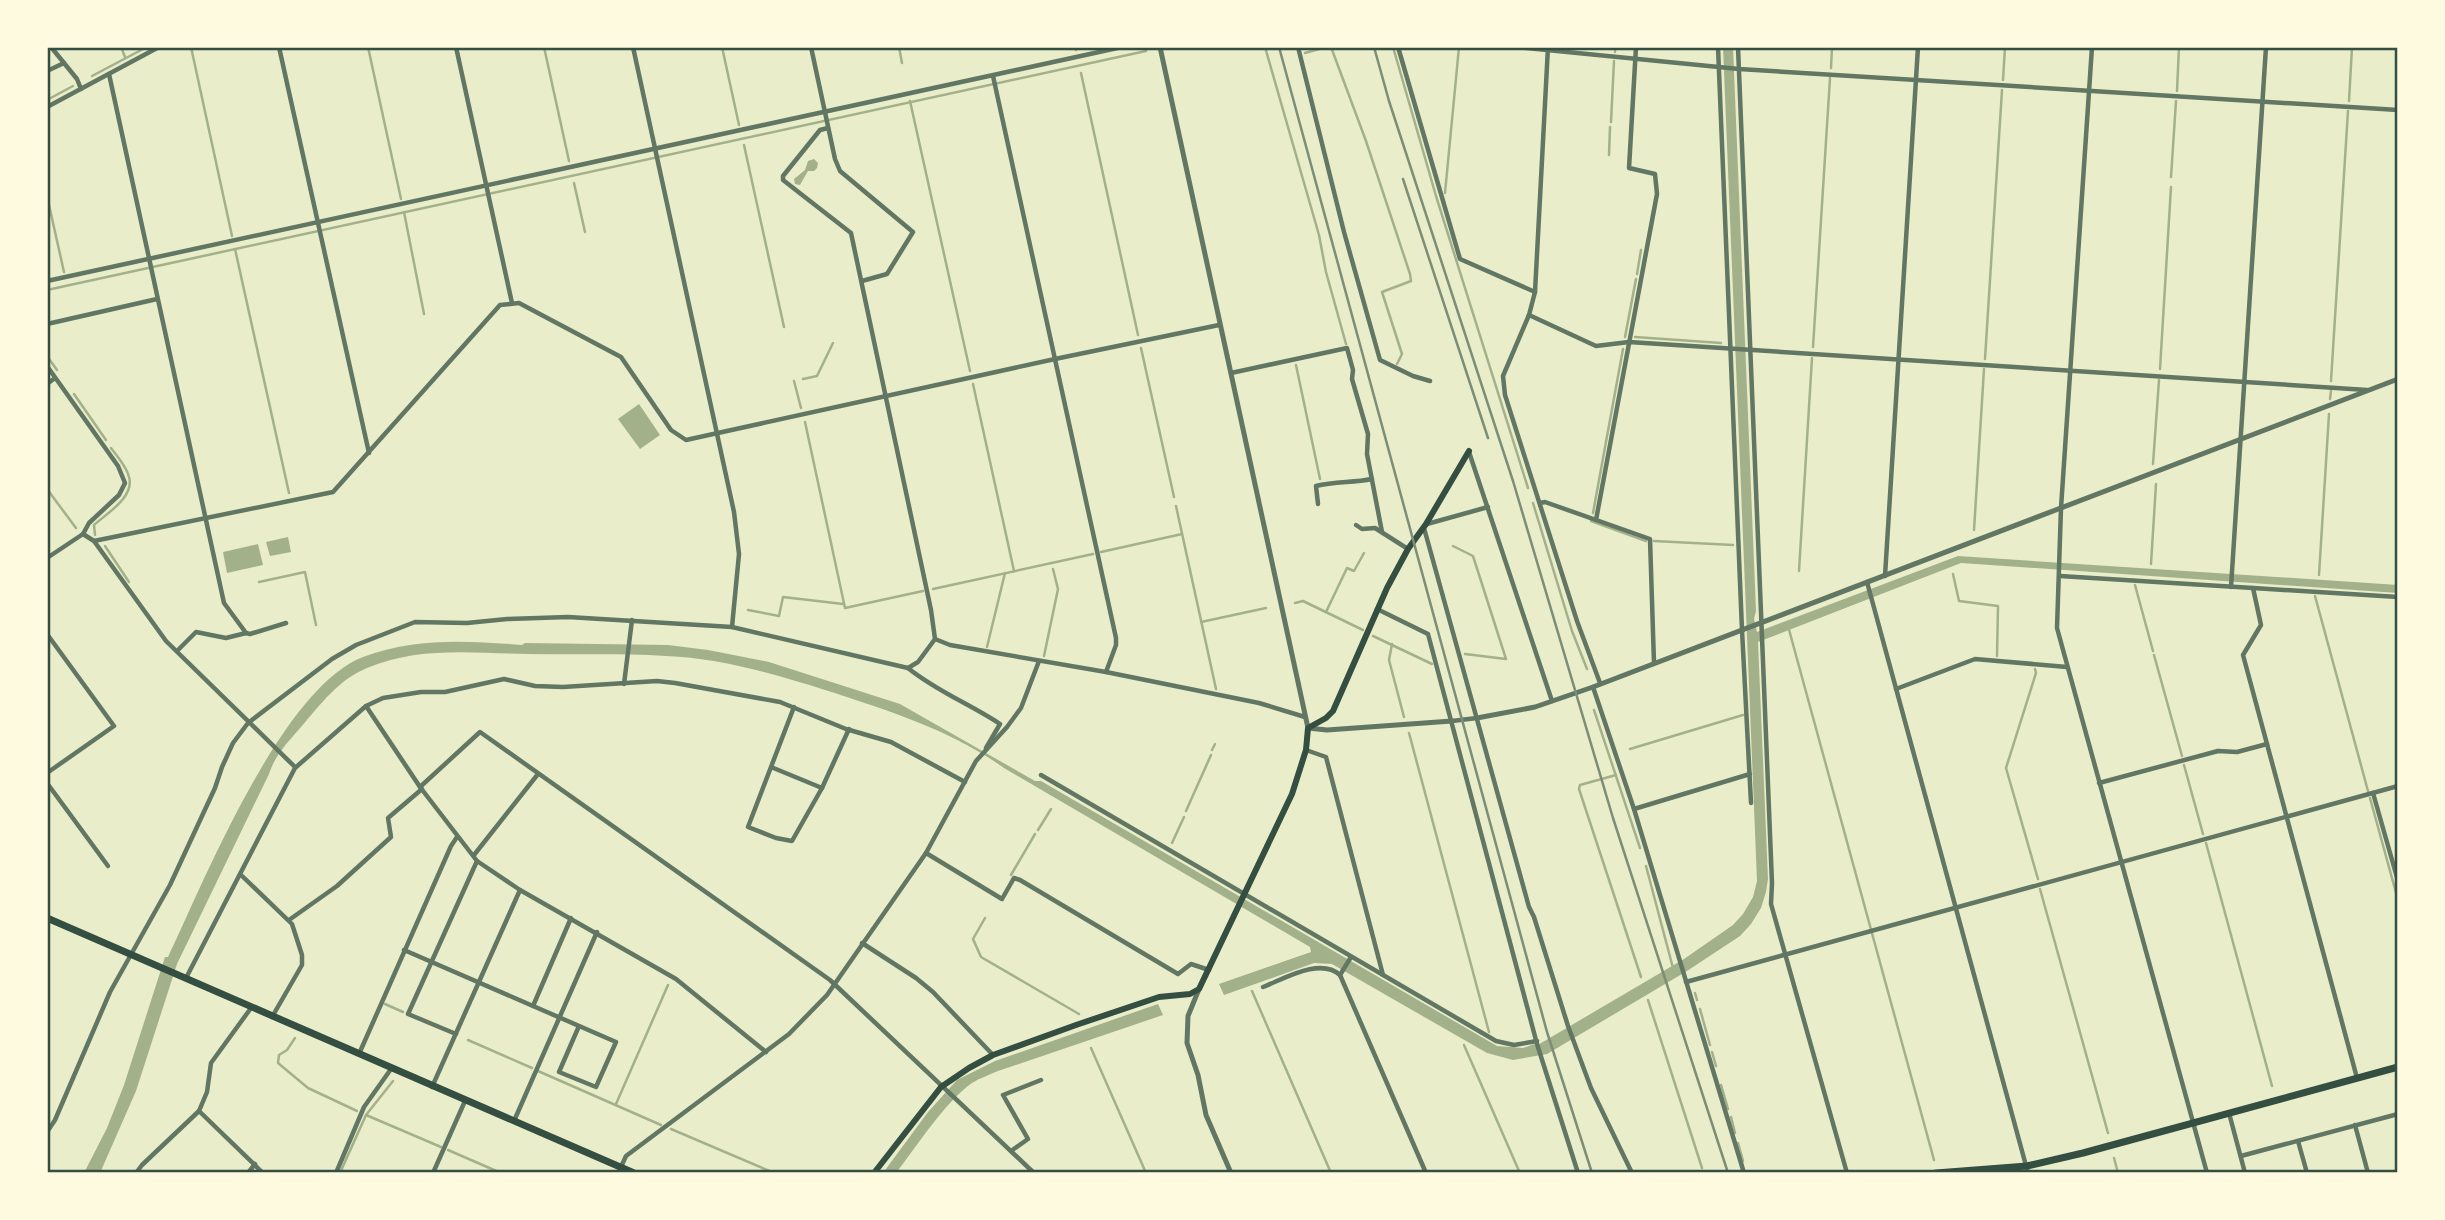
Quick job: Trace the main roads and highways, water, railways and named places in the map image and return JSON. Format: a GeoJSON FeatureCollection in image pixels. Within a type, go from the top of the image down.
{"type":"FeatureCollection","features":[{"type":"Feature","properties":{"kind":"main road"},"geometry":{"type":"LineString","coordinates":[[874,1173],[943,1089],[993,1055],[1159,997],[1190,994],[1199,989],[1271,833],[1292,794],[1306,750],[1308,728],[1326,718],[1333,710],[1377,609],[1408,549],[1425,526],[1469,451]]}},
{"type":"Feature","properties":{"kind":"main road"},"geometry":{"type":"LineString","coordinates":[[47,918],[620,1170],[634,1173]]}},
{"type":"Feature","properties":{"kind":"main road"},"geometry":{"type":"LineString","coordinates":[[1936,1173],[2027,1169],[2398,1066]]}},
{"type":"Feature","properties":{"kind":"waterway"},"geometry":{"type":"LineString","coordinates":[[121,47],[125,57]]}},
{"type":"Feature","properties":{"kind":"waterway"},"geometry":{"type":"LineString","coordinates":[[191,47],[232,236]]}},
{"type":"Feature","properties":{"kind":"waterway"},"geometry":{"type":"LineString","coordinates":[[368,47],[401,199]]}},
{"type":"Feature","properties":{"kind":"waterway"},"geometry":{"type":"LineString","coordinates":[[544,47],[569,161]]}},
{"type":"Feature","properties":{"kind":"waterway"},"geometry":{"type":"LineString","coordinates":[[722,47],[739,125]]}},
{"type":"Feature","properties":{"kind":"waterway"},"geometry":{"type":"LineString","coordinates":[[899,47],[902,63]]}},
{"type":"Feature","properties":{"kind":"waterway"},"geometry":{"type":"LineString","coordinates":[[1265,47],[1319,235],[1326,272],[1346,344]]}},
{"type":"Feature","properties":{"kind":"waterway"},"geometry":{"type":"LineString","coordinates":[[1305,53],[1326,47]]}},
{"type":"Feature","properties":{"kind":"waterway"},"geometry":{"type":"LineString","coordinates":[[1331,47],[1366,141],[1410,274],[1411,281],[1382,292],[1402,354],[1397,364]]}},
{"type":"Feature","properties":{"kind":"waterway"},"geometry":{"type":"LineString","coordinates":[[1393,47],[1436,196],[1528,488]]}},
{"type":"Feature","properties":{"kind":"waterway"},"geometry":{"type":"LineString","coordinates":[[1445,193],[1459,47]]}},
{"type":"Feature","properties":{"kind":"waterway"},"geometry":{"type":"LineString","coordinates":[[1615,47],[1615,52]]}},
{"type":"Feature","properties":{"kind":"waterway"},"geometry":{"type":"LineString","coordinates":[[1831,68],[1832,47]]}},
{"type":"Feature","properties":{"kind":"waterway"},"geometry":{"type":"LineString","coordinates":[[2003,80],[2005,47]]}},
{"type":"Feature","properties":{"kind":"waterway"},"geometry":{"type":"LineString","coordinates":[[2177,91],[2179,47]]}},
{"type":"Feature","properties":{"kind":"waterway"},"geometry":{"type":"LineString","coordinates":[[2349,101],[2352,47]]}},
{"type":"Feature","properties":{"kind":"waterway"},"geometry":{"type":"LineString","coordinates":[[92,76],[145,48]]}},
{"type":"Feature","properties":{"kind":"waterway"},"geometry":{"type":"LineString","coordinates":[[47,290],[1146,51]]}},
{"type":"Feature","properties":{"kind":"waterway"},"geometry":{"type":"LineString","coordinates":[[1611,122],[1614,61]]}},
{"type":"Feature","properties":{"kind":"waterway"},"geometry":{"type":"LineString","coordinates":[[1081,73],[1138,335]]}},
{"type":"Feature","properties":{"kind":"waterway"},"geometry":{"type":"LineString","coordinates":[[1813,347],[1830,78]]}},
{"type":"Feature","properties":{"kind":"waterway"},"geometry":{"type":"LineString","coordinates":[[47,100],[73,86]]}},
{"type":"Feature","properties":{"kind":"waterway"},"geometry":{"type":"LineString","coordinates":[[1985,359],[2002,90]]}},
{"type":"Feature","properties":{"kind":"waterway"},"geometry":{"type":"LineString","coordinates":[[910,101],[970,371]]}},
{"type":"Feature","properties":{"kind":"waterway"},"geometry":{"type":"LineString","coordinates":[[2171,177],[2176,101]]}},
{"type":"Feature","properties":{"kind":"waterway"},"geometry":{"type":"LineString","coordinates":[[2331,381],[2348,111]]}},
{"type":"Feature","properties":{"kind":"waterway"},"geometry":{"type":"LineString","coordinates":[[1609,155],[1610,127]]}},
{"type":"Feature","properties":{"kind":"waterway"},"geometry":{"type":"LineString","coordinates":[[744,145],[784,327]]}},
{"type":"Feature","properties":{"kind":"waterway"},"geometry":{"type":"LineString","coordinates":[[574,183],[585,232]]}},
{"type":"Feature","properties":{"kind":"waterway"},"geometry":{"type":"LineString","coordinates":[[2160,369],[2171,187]]}},
{"type":"Feature","properties":{"kind":"waterway"},"geometry":{"type":"LineString","coordinates":[[47,196],[64,272]]}},
{"type":"Feature","properties":{"kind":"waterway"},"geometry":{"type":"LineString","coordinates":[[404,212],[424,314]]}},
{"type":"Feature","properties":{"kind":"waterway"},"geometry":{"type":"LineString","coordinates":[[235,249],[289,493]]}},
{"type":"Feature","properties":{"kind":"waterway"},"geometry":{"type":"LineString","coordinates":[[1637,274],[1641,250]]}},
{"type":"Feature","properties":{"kind":"waterway"},"geometry":{"type":"LineString","coordinates":[[1625,337],[1636,279]]}},
{"type":"Feature","properties":{"kind":"waterway"},"geometry":{"type":"LineString","coordinates":[[1635,337],[1721,343]]}},
{"type":"Feature","properties":{"kind":"waterway"},"geometry":{"type":"LineString","coordinates":[[803,379],[817,376],[833,343]]}},
{"type":"Feature","properties":{"kind":"waterway"},"geometry":{"type":"LineString","coordinates":[[1141,348],[1174,497]]}},
{"type":"Feature","properties":{"kind":"waterway"},"geometry":{"type":"LineString","coordinates":[[1593,513],[1623,349]]}},
{"type":"Feature","properties":{"kind":"waterway"},"geometry":{"type":"LineString","coordinates":[[47,356],[57,370]]}},
{"type":"Feature","properties":{"kind":"waterway"},"geometry":{"type":"LineString","coordinates":[[1799,571],[1812,358]]}},
{"type":"Feature","properties":{"kind":"waterway"},"geometry":{"type":"LineString","coordinates":[[1296,365],[1320,479]]}},
{"type":"Feature","properties":{"kind":"waterway"},"geometry":{"type":"LineString","coordinates":[[1974,530],[1984,369]]}},
{"type":"Feature","properties":{"kind":"waterway"},"geometry":{"type":"LineString","coordinates":[[2153,464],[2159,380]]}},
{"type":"Feature","properties":{"kind":"waterway"},"geometry":{"type":"LineString","coordinates":[[794,381],[801,408]]}},
{"type":"Feature","properties":{"kind":"waterway"},"geometry":{"type":"LineString","coordinates":[[973,384],[1014,571]]}},
{"type":"Feature","properties":{"kind":"waterway"},"geometry":{"type":"LineString","coordinates":[[2330,399],[2331,391]]}},
{"type":"Feature","properties":{"kind":"waterway"},"geometry":{"type":"LineString","coordinates":[[74,394],[106,440]]}},
{"type":"Feature","properties":{"kind":"waterway"},"geometry":{"type":"LineString","coordinates":[[2319,575],[2329,414]]}},
{"type":"Feature","properties":{"kind":"waterway"},"geometry":{"type":"LineString","coordinates":[[805,422],[845,608],[923,591]]}},
{"type":"Feature","properties":{"kind":"waterway"},"geometry":{"type":"LineString","coordinates":[[95,535],[94,525],[124,498],[130,484],[126,469],[111,448]]}},
{"type":"Feature","properties":{"kind":"waterway"},"geometry":{"type":"LineString","coordinates":[[2151,564],[2156,484]]}},
{"type":"Feature","properties":{"kind":"waterway"},"geometry":{"type":"LineString","coordinates":[[47,489],[76,528]]}},
{"type":"Feature","properties":{"kind":"waterway"},"geometry":{"type":"LineString","coordinates":[[1533,503],[1572,631],[1587,669]]}},
{"type":"Feature","properties":{"kind":"waterway"},"geometry":{"type":"LineString","coordinates":[[1176,506],[1216,689]]}},
{"type":"Feature","properties":{"kind":"waterway"},"geometry":{"type":"LineString","coordinates":[[1591,521],[1646,541]]}},
{"type":"Feature","properties":{"kind":"waterway"},"geometry":{"type":"LineString","coordinates":[[1101,552],[1182,534]]}},
{"type":"Feature","properties":{"kind":"waterway"},"geometry":{"type":"LineString","coordinates":[[1654,541],[1733,545]]}},
{"type":"Feature","properties":{"kind":"waterway"},"geometry":{"type":"LineString","coordinates":[[105,546],[129,582]]}},
{"type":"Feature","properties":{"kind":"waterway"},"geometry":{"type":"LineString","coordinates":[[1453,546],[1473,556],[1506,659],[1465,654]]}},
{"type":"Feature","properties":{"kind":"waterway"},"geometry":{"type":"LineString","coordinates":[[1326,612],[1347,568],[1354,571],[1364,553]]}},
{"type":"Feature","properties":{"kind":"waterway"},"geometry":{"type":"LineString","coordinates":[[933,589],[1093,554]]}},
{"type":"Feature","properties":{"kind":"waterway"},"geometry":{"type":"LineString","coordinates":[[1044,656],[1058,589],[1053,569]]}},
{"type":"Feature","properties":{"kind":"waterway"},"geometry":{"type":"LineString","coordinates":[[259,582],[305,572],[316,625]]}},
{"type":"Feature","properties":{"kind":"waterway"},"geometry":{"type":"LineString","coordinates":[[987,647],[1005,573]]}},
{"type":"Feature","properties":{"kind":"waterway"},"geometry":{"type":"LineString","coordinates":[[1953,574],[1959,601],[1998,606],[1997,656]]}},
{"type":"Feature","properties":{"kind":"waterway"},"geometry":{"type":"LineString","coordinates":[[2135,585],[2153,651]]}},
{"type":"Feature","properties":{"kind":"waterway"},"geometry":{"type":"LineString","coordinates":[[2315,596],[2368,791]]}},
{"type":"Feature","properties":{"kind":"waterway"},"geometry":{"type":"LineString","coordinates":[[748,610],[779,616],[783,597],[843,604]]}},
{"type":"Feature","properties":{"kind":"waterway"},"geometry":{"type":"LineString","coordinates":[[1295,603],[1303,601],[1363,630]]}},
{"type":"Feature","properties":{"kind":"waterway"},"geometry":{"type":"LineString","coordinates":[[1201,622],[1266,608]]}},
{"type":"Feature","properties":{"kind":"waterway"},"geometry":{"type":"LineString","coordinates":[[1788,626],[1934,1160]]}},
{"type":"Feature","properties":{"kind":"waterway"},"geometry":{"type":"LineString","coordinates":[[1373,636],[1432,664]]}},
{"type":"Feature","properties":{"kind":"waterway"},"geometry":{"type":"LineString","coordinates":[[1392,644],[1389,660],[1404,717]]}},
{"type":"Feature","properties":{"kind":"waterway"},"geometry":{"type":"LineString","coordinates":[[2154,655],[2182,756]]}},
{"type":"Feature","properties":{"kind":"waterway"},"geometry":{"type":"LineString","coordinates":[[2035,669],[2006,768],[2038,879]]}},
{"type":"Feature","properties":{"kind":"waterway"},"geometry":{"type":"LineString","coordinates":[[1594,710],[1640,848]]}},
{"type":"Feature","properties":{"kind":"waterway"},"geometry":{"type":"LineString","coordinates":[[1630,749],[1743,715]]}},
{"type":"Feature","properties":{"kind":"waterway"},"geometry":{"type":"LineString","coordinates":[[1409,733],[1489,1032]]}},
{"type":"Feature","properties":{"kind":"waterway"},"geometry":{"type":"LineString","coordinates":[[1212,750],[1215,744]]}},
{"type":"Feature","properties":{"kind":"waterway"},"geometry":{"type":"LineString","coordinates":[[1186,811],[1211,755]]}},
{"type":"Feature","properties":{"kind":"waterway"},"geometry":{"type":"LineString","coordinates":[[2184,765],[2203,834]]}},
{"type":"Feature","properties":{"kind":"waterway"},"geometry":{"type":"LineString","coordinates":[[1616,775],[1580,785],[1579,789],[1641,977]]}},
{"type":"Feature","properties":{"kind":"waterway"},"geometry":{"type":"LineString","coordinates":[[2370,798],[2398,900]]}},
{"type":"Feature","properties":{"kind":"waterway"},"geometry":{"type":"LineString","coordinates":[[1038,830],[1051,809]]}},
{"type":"Feature","properties":{"kind":"waterway"},"geometry":{"type":"LineString","coordinates":[[1172,843],[1184,817]]}},
{"type":"Feature","properties":{"kind":"waterway"},"geometry":{"type":"LineString","coordinates":[[1011,875],[1035,834]]}},
{"type":"Feature","properties":{"kind":"waterway"},"geometry":{"type":"LineString","coordinates":[[2206,843],[2272,1086]]}},
{"type":"Feature","properties":{"kind":"waterway"},"geometry":{"type":"LineString","coordinates":[[1646,866],[1673,968]]}},
{"type":"Feature","properties":{"kind":"waterway"},"geometry":{"type":"LineString","coordinates":[[2040,889],[2108,1133]]}},
{"type":"Feature","properties":{"kind":"waterway"},"geometry":{"type":"LineString","coordinates":[[985,918],[973,939],[981,957],[1079,1014]]}},
{"type":"Feature","properties":{"kind":"waterway"},"geometry":{"type":"LineString","coordinates":[[616,1104],[668,985]]}},
{"type":"Feature","properties":{"kind":"waterway"},"geometry":{"type":"LineString","coordinates":[[1252,991],[1331,1173]]}},
{"type":"Feature","properties":{"kind":"waterway"},"geometry":{"type":"LineString","coordinates":[[1695,993],[1697,1000]]}},
{"type":"Feature","properties":{"kind":"waterway"},"geometry":{"type":"LineString","coordinates":[[1648,1000],[1702,1168]]}},
{"type":"Feature","properties":{"kind":"waterway"},"geometry":{"type":"LineString","coordinates":[[385,1004],[403,1012]]}},
{"type":"Feature","properties":{"kind":"waterway"},"geometry":{"type":"LineString","coordinates":[[1700,1009],[1710,1045]]}},
{"type":"Feature","properties":{"kind":"waterway"},"geometry":{"type":"LineString","coordinates":[[295,1038],[287,1050],[279,1055],[278,1063],[308,1088],[357,1111]]}},
{"type":"Feature","properties":{"kind":"waterway"},"geometry":{"type":"LineString","coordinates":[[468,1040],[532,1068]]}},
{"type":"Feature","properties":{"kind":"waterway"},"geometry":{"type":"LineString","coordinates":[[1464,1045],[1519,1171]]}},
{"type":"Feature","properties":{"kind":"waterway"},"geometry":{"type":"LineString","coordinates":[[1091,1048],[1146,1173]]}},
{"type":"Feature","properties":{"kind":"waterway"},"geometry":{"type":"LineString","coordinates":[[1712,1052],[1716,1066]]}},
{"type":"Feature","properties":{"kind":"waterway"},"geometry":{"type":"LineString","coordinates":[[538,1071],[661,1125]]}},
{"type":"Feature","properties":{"kind":"waterway"},"geometry":{"type":"LineString","coordinates":[[340,1173],[366,1115],[393,1081]]}},
{"type":"Feature","properties":{"kind":"waterway"},"geometry":{"type":"LineString","coordinates":[[1721,1085],[1728,1109]]}},
{"type":"Feature","properties":{"kind":"waterway"},"geometry":{"type":"LineString","coordinates":[[366,1115],[441,1147]]}},
{"type":"Feature","properties":{"kind":"waterway"},"geometry":{"type":"LineString","coordinates":[[1731,1117],[1735,1133]]}},
{"type":"Feature","properties":{"kind":"waterway"},"geometry":{"type":"LineString","coordinates":[[671,1129],[774,1173]]}},
{"type":"Feature","properties":{"kind":"waterway"},"geometry":{"type":"LineString","coordinates":[[1738,1143],[1743,1161]]}},
{"type":"Feature","properties":{"kind":"waterway"},"geometry":{"type":"LineString","coordinates":[[448,1150],[501,1173]]}},
{"type":"Feature","properties":{"kind":"waterway"},"geometry":{"type":"LineString","coordinates":[[2114,1158],[2118,1173]]}},
{"type":"Feature","properties":{"kind":"railway"},"geometry":{"type":"LineString","coordinates":[[1279,47],[1547,1032],[1592,1173]]}},
{"type":"Feature","properties":{"kind":"railway"},"geometry":{"type":"LineString","coordinates":[[1374,47],[1389,101],[1513,481],[1613,818],[1728,1173]]}},
{"type":"Feature","properties":{"kind":"railway"},"geometry":{"type":"LineString","coordinates":[[1403,179],[1488,438]]}}]}
